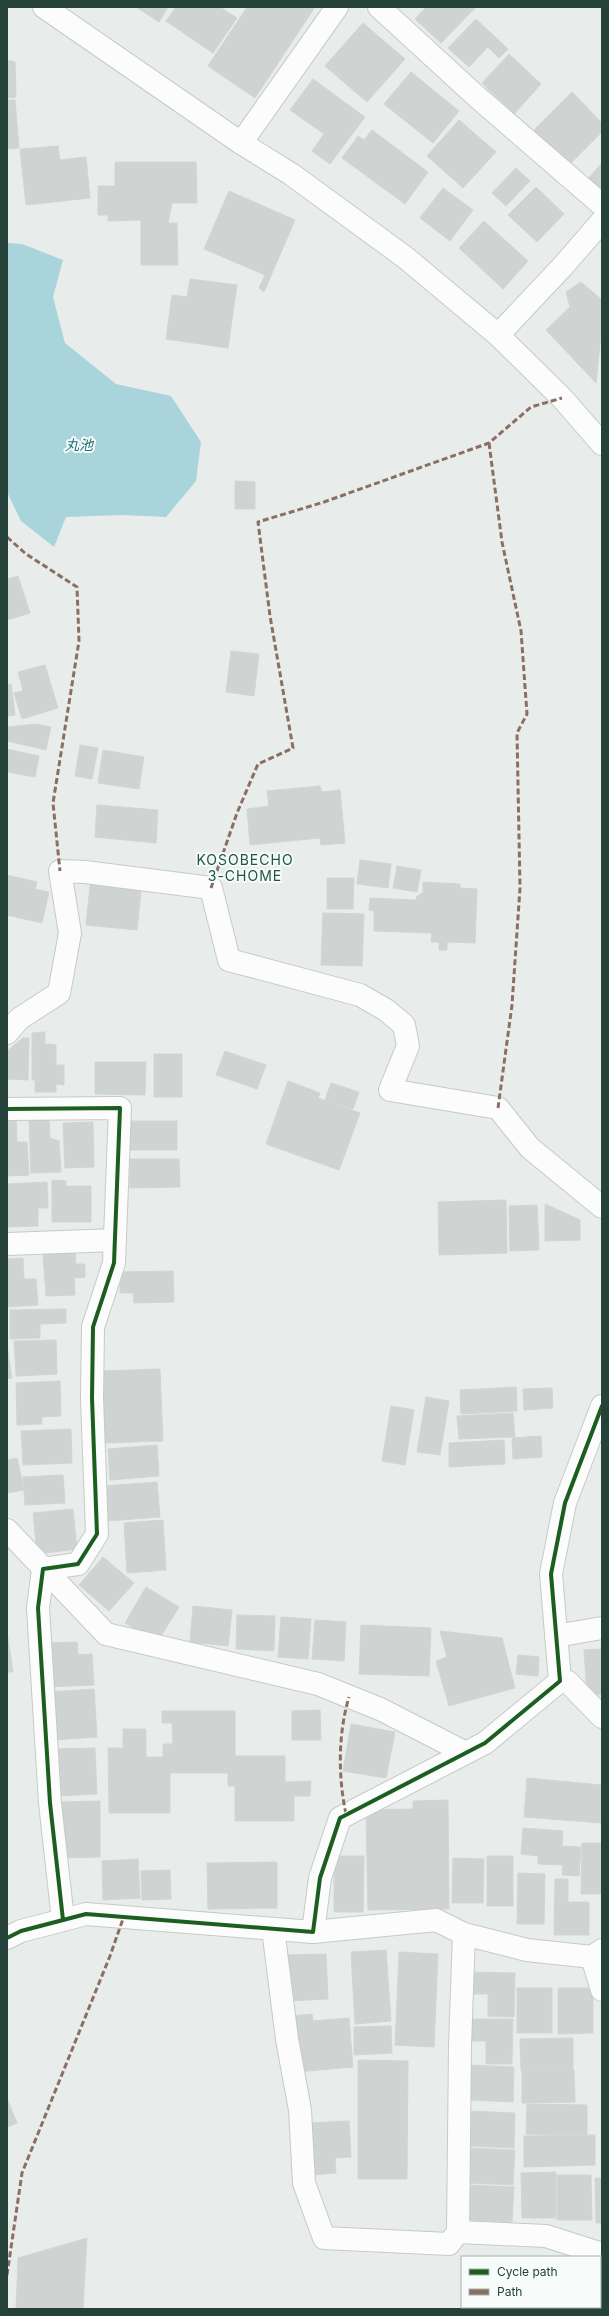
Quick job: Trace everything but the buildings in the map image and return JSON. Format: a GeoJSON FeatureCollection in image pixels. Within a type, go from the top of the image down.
{"type":"FeatureCollection","features":[{"type":"Feature","properties":{"kind":"street"},"geometry":{"type":"LineString","coordinates":[[44,7],[241,143],[291,174],[406,258],[498,335],[562,398],[602,444]]}},
{"type":"Feature","properties":{"kind":"street"},"geometry":{"type":"LineString","coordinates":[[241,143],[337,7]]}},
{"type":"Feature","properties":{"kind":"street"},"geometry":{"type":"LineString","coordinates":[[379,7],[476,96],[602,206]]}},
{"type":"Feature","properties":{"kind":"street"},"geometry":{"type":"LineString","coordinates":[[498,335],[602,222]]}},
{"type":"Feature","properties":{"kind":"street"},"geometry":{"type":"LineString","coordinates":[[7,1033],[19,1019],[59,992],[70,933],[60,871],[85,872],[211,888],[229,960],[360,995],[386,1010],[404,1025],[408,1046],[390,1090],[498,1108],[530,1148],[602,1207]]}},
{"type":"Feature","properties":{"kind":"street"},"geometry":{"type":"LineString","coordinates":[[7,1109],[120,1108],[114,1263],[93,1327],[92,1398],[97,1534],[78,1564],[43,1569]]}},
{"type":"Feature","properties":{"kind":"street"},"geometry":{"type":"LineString","coordinates":[[8,1244],[115,1240]]}},
{"type":"Feature","properties":{"kind":"street"},"geometry":{"type":"LineString","coordinates":[[560,1681],[551,1574],[565,1503],[602,1406]]}},
{"type":"Feature","properties":{"kind":"street"},"geometry":{"type":"LineString","coordinates":[[7,1530],[106,1634],[318,1684],[380,1709],[464,1752]]}},
{"type":"Feature","properties":{"kind":"street"},"geometry":{"type":"LineString","coordinates":[[43,1569],[38,1608],[50,1803],[63,1920]]}},
{"type":"Feature","properties":{"kind":"street"},"geometry":{"type":"LineString","coordinates":[[556,1636],[602,1628]]}},
{"type":"Feature","properties":{"kind":"street"},"geometry":{"type":"LineString","coordinates":[[313,1932],[320,1878],[340,1818],[464,1752],[485,1743],[560,1681],[568,1682],[602,1717]]}},
{"type":"Feature","properties":{"kind":"street"},"geometry":{"type":"LineString","coordinates":[[7,1938],[21,1931],[86,1914],[313,1932],[436,1920],[464,1934],[527,1950],[597,1954],[602,1990]]}},
{"type":"Feature","properties":{"kind":"street"},"geometry":{"type":"LineString","coordinates":[[273,1928],[287,2039],[300,2110],[304,2183],[324,2238],[449,2244],[458,2232],[460,2045],[464,1934]]}},
{"type":"Feature","properties":{"kind":"street"},"geometry":{"type":"LineString","coordinates":[[458,2232],[546,2236],[602,2254]]}},
{"type":"Feature","properties":{"kind":"water","name":"丸池"},"geometry":{"type":"Polygon","coordinates":[[[7,243],[22,244],[63,260],[53,297],[65,343],[116,384],[171,396],[201,442],[196,481],[166,517],[122,515],[66,517],[54,547],[21,521],[7,492],[7,243]]]}},
{"type":"Feature","properties":{"kind":"marked path"},"geometry":{"type":"LineString","coordinates":[[211,888],[237,813],[258,764],[293,748],[270,616],[258,522],[324,502],[489,443],[531,407],[562,398]]}},
{"type":"Feature","properties":{"kind":"marked path"},"geometry":{"type":"LineString","coordinates":[[489,443],[502,542],[521,631],[527,714],[517,733],[520,888],[512,1005],[498,1108]]}},
{"type":"Feature","properties":{"kind":"marked path"},"geometry":{"type":"LineString","coordinates":[[7,537],[26,554],[77,587],[79,641],[53,803],[60,871]]}},
{"type":"Feature","properties":{"kind":"marked path"},"geometry":{"type":"LineString","coordinates":[[346,1814],[343,1800],[340,1756],[345,1711],[349,1697]]}},
{"type":"Feature","properties":{"kind":"marked path"},"geometry":{"type":"LineString","coordinates":[[7,2275],[22,2173],[110,1956],[124,1916]]}},
{"type":"Feature","properties":{"kind":"cycle path"},"geometry":{"type":"LineString","coordinates":[[7,1109],[120,1108],[114,1263],[93,1327],[92,1398],[97,1534],[78,1564],[43,1569],[38,1608],[50,1803],[63,1920]]}},
{"type":"Feature","properties":{"kind":"cycle path"},"geometry":{"type":"LineString","coordinates":[[7,1938],[21,1931],[86,1914],[313,1932],[320,1878],[340,1818],[485,1743],[560,1681],[551,1574],[565,1503],[602,1406]]}},
{"type":"Feature","properties":{"kind":"district","name":"KOSOBECHO 3-CHOME"},"geometry":{"type":"Point","coordinates":[245,868]}}]}
